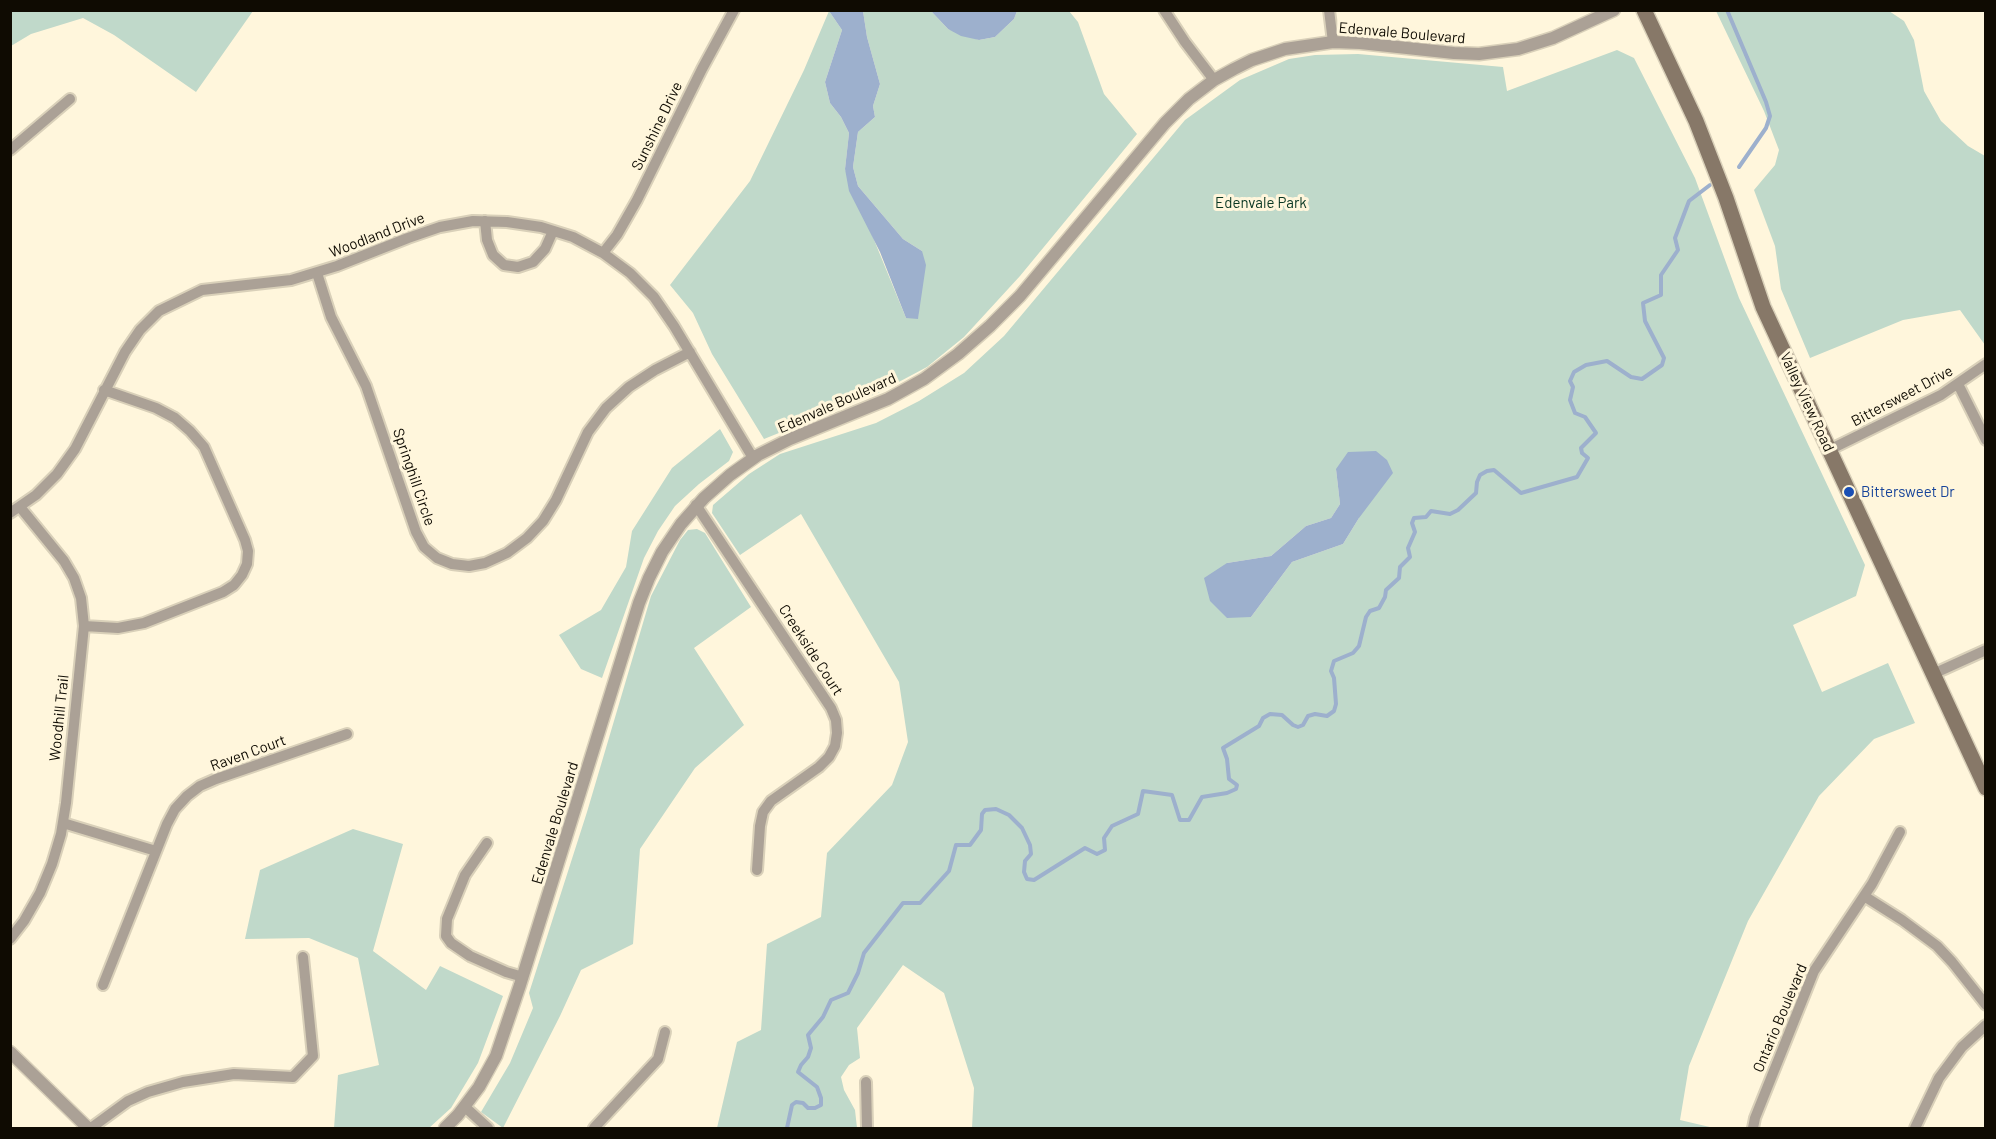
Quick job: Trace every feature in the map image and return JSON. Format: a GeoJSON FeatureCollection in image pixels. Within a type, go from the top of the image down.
{"type":"FeatureCollection","features":[{"type":"Feature","properties":{"kind":"main road","name":"Valley View Road"},"geometry":{"type":"LineString","coordinates":[[1644,10],[1696,121],[1726,198],[1763,307],[1983,777]]}},
{"type":"Feature","properties":{"kind":"street","name":"Sunshine Drive"},"geometry":{"type":"LineString","coordinates":[[603,253],[617,235],[637,201],[706,60],[734,10]]}},
{"type":"Feature","properties":{"kind":"street"},"geometry":{"type":"LineString","coordinates":[[1164,10],[1214,80]]}},
{"type":"Feature","properties":{"kind":"street"},"geometry":{"type":"LineString","coordinates":[[1329,10],[1333,42]]}},
{"type":"Feature","properties":{"kind":"street","name":"Edenvale Boulevard"},"geometry":{"type":"LineString","coordinates":[[445,1128],[465,1107],[496,1056],[523,977],[639,603],[662,552],[696,505],[753,458],[790,439],[888,399],[924,379],[958,354],[990,327],[1020,296],[1165,123],[1189,99],[1214,80],[1234,69],[1269,53],[1333,42],[1454,53],[1518,50],[1539,44],[1614,10]]}},
{"type":"Feature","properties":{"kind":"street"},"geometry":{"type":"LineString","coordinates":[[10,150],[70,99]]}},
{"type":"Feature","properties":{"kind":"street","name":"Woodland Drive"},"geometry":{"type":"LineString","coordinates":[[15,510],[36,495],[57,474],[75,450],[104,390],[140,330],[159,311],[202,290],[291,280],[318,273],[440,227],[473,221],[507,222],[573,237],[603,253],[630,273],[654,297],[690,352],[753,458]]}},
{"type":"Feature","properties":{"kind":"street"},"geometry":{"type":"LineString","coordinates":[[485,221],[487,240],[493,255],[504,265],[518,267],[533,262],[545,249],[553,231]]}},
{"type":"Feature","properties":{"kind":"street","name":"Springhill Circle"},"geometry":{"type":"LineString","coordinates":[[318,273],[331,317],[366,386],[416,532],[424,547],[436,558],[452,564],[469,566],[485,563],[507,553],[527,538],[543,521],[556,500],[588,432],[606,408],[629,387],[654,370],[690,352]]}},
{"type":"Feature","properties":{"kind":"street","name":"Bittersweet Drive"},"geometry":{"type":"LineString","coordinates":[[1829,450],[1941,396],[1986,364]]}},
{"type":"Feature","properties":{"kind":"street"},"geometry":{"type":"LineString","coordinates":[[1958,384],[1986,440]]}},
{"type":"Feature","properties":{"kind":"street"},"geometry":{"type":"LineString","coordinates":[[84,626],[131,627],[154,619],[223,592],[234,585],[247,564],[248,551],[245,540],[204,447],[175,418],[156,408],[104,390]]}},
{"type":"Feature","properties":{"kind":"street","name":"Creekside Court"},"geometry":{"type":"LineString","coordinates":[[696,505],[831,708],[836,720],[835,746],[829,758],[771,801],[763,812],[757,870]]}},
{"type":"Feature","properties":{"kind":"street","name":"Woodhill Trail"},"geometry":{"type":"LineString","coordinates":[[10,939],[24,921],[40,893],[52,864],[63,823],[84,626],[81,598],[74,578],[64,561],[15,510]]}},
{"type":"Feature","properties":{"kind":"street"},"geometry":{"type":"LineString","coordinates":[[1933,674],[1986,650]]}},
{"type":"Feature","properties":{"kind":"street","name":"Raven Court"},"geometry":{"type":"LineString","coordinates":[[103,985],[167,824],[175,809],[187,796],[200,786],[216,779],[347,734]]}},
{"type":"Feature","properties":{"kind":"street"},"geometry":{"type":"LineString","coordinates":[[63,823],[156,851]]}},
{"type":"Feature","properties":{"kind":"street","name":"Ontario Boulevard"},"geometry":{"type":"LineString","coordinates":[[1753,1128],[1814,971],[1864,896],[1900,832]]}},
{"type":"Feature","properties":{"kind":"street"},"geometry":{"type":"LineString","coordinates":[[487,843],[465,875],[447,919],[446,936],[451,943],[476,959],[523,977]]}},
{"type":"Feature","properties":{"kind":"street"},"geometry":{"type":"LineString","coordinates":[[1864,896],[1937,946],[1986,1005]]}},
{"type":"Feature","properties":{"kind":"street"},"geometry":{"type":"LineString","coordinates":[[10,1052],[90,1128],[128,1101],[165,1087],[234,1074],[293,1077],[313,1056],[303,957]]}},
{"type":"Feature","properties":{"kind":"street"},"geometry":{"type":"LineString","coordinates":[[1915,1128],[1939,1078],[1962,1047],[1986,1025]]}},
{"type":"Feature","properties":{"kind":"street"},"geometry":{"type":"LineString","coordinates":[[594,1128],[658,1059],[665,1032]]}},
{"type":"Feature","properties":{"kind":"street"},"geometry":{"type":"LineString","coordinates":[[866,1082],[867,1128]]}},
{"type":"Feature","properties":{"kind":"street"},"geometry":{"type":"LineString","coordinates":[[465,1107],[488,1128]]}},
{"type":"Feature","properties":{"kind":"green space"},"geometry":{"type":"Polygon","coordinates":[[[11,10],[253,11],[196,92],[114,35],[83,18],[31,34],[11,46],[11,10]]]}},
{"type":"Feature","properties":{"kind":"green space"},"geometry":{"type":"Polygon","coordinates":[[[829,11],[842,30],[825,82],[830,103],[841,117],[849,133],[845,169],[906,318],[918,318],[922,251],[903,239],[858,186],[853,167],[858,132],[875,117],[873,106],[880,84],[867,37],[863,11],[931,11],[948,29],[979,40],[995,37],[1014,19],[1017,11],[1069,11],[1078,22],[1104,94],[1137,134],[1020,276],[964,337],[927,367],[878,393],[764,439],[712,354],[693,313],[670,285],[750,181],[804,70],[829,11]]]}},
{"type":"Feature","properties":{"kind":"green space"},"geometry":{"type":"Polygon","coordinates":[[[1716,11],[1889,11],[1904,21],[1914,40],[1924,91],[1941,121],[1968,146],[1985,156],[1985,345],[1960,310],[1903,320],[1810,358],[1781,289],[1775,246],[1754,190],[1775,165],[1779,150],[1764,111],[1716,11]]]}},
{"type":"Feature","properties":{"kind":"green space","name":"Edenvale Park"},"geometry":{"type":"Polygon","coordinates":[[[1617,50],[1634,58],[1695,178],[1739,298],[1865,565],[1856,596],[1793,625],[1822,692],[1888,663],[1915,723],[1874,739],[1819,796],[1748,921],[1689,1066],[1680,1120],[1714,1128],[972,1128],[974,1088],[944,993],[903,965],[857,1028],[860,1058],[849,1065],[841,1077],[844,1090],[855,1110],[857,1128],[717,1128],[737,1042],[761,1030],[767,944],[821,917],[827,853],[892,785],[908,742],[899,682],[801,514],[740,555],[712,513],[713,505],[749,474],[780,454],[876,423],[919,401],[964,373],[1004,336],[1185,120],[1240,80],[1289,59],[1315,55],[1358,54],[1503,67],[1507,91],[1617,50]],[[1336,469],[1340,504],[1331,518],[1306,526],[1271,556],[1227,563],[1251,617],[1292,562],[1343,544],[1359,518],[1336,469]]]}},
{"type":"Feature","properties":{"kind":"green space"},"geometry":{"type":"Polygon","coordinates":[[[720,429],[733,452],[729,461],[675,506],[658,531],[644,558],[602,678],[581,669],[559,635],[601,610],[626,567],[632,531],[672,468],[720,429]]]}},
{"type":"Feature","properties":{"kind":"green space"},"geometry":{"type":"Polygon","coordinates":[[[697,529],[705,533],[751,607],[694,648],[744,725],[695,768],[640,849],[633,944],[581,970],[503,1128],[481,1112],[510,1063],[533,1008],[529,993],[587,812],[651,596],[680,540],[688,530],[697,529]]]}},
{"type":"Feature","properties":{"kind":"green space"},"geometry":{"type":"Polygon","coordinates":[[[353,829],[403,844],[373,951],[426,990],[440,966],[503,996],[478,1063],[451,1108],[429,1128],[334,1128],[338,1075],[379,1065],[358,958],[309,938],[245,939],[260,870],[353,829]]]}},
{"type":"Feature","properties":{"kind":"water"},"geometry":{"type":"Polygon","coordinates":[[[829,11],[863,11],[867,37],[880,84],[873,106],[875,117],[858,132],[853,167],[858,186],[903,239],[922,251],[926,265],[918,319],[906,318],[880,252],[849,191],[845,169],[849,133],[841,117],[830,103],[825,82],[842,30],[829,11]]]}},
{"type":"Feature","properties":{"kind":"water"},"geometry":{"type":"Polygon","coordinates":[[[931,11],[1017,11],[1014,19],[995,37],[979,40],[961,36],[948,29],[931,11]]]}},
{"type":"Feature","properties":{"kind":"water"},"geometry":{"type":"Polygon","coordinates":[[[1376,451],[1387,460],[1393,473],[1359,518],[1343,544],[1292,562],[1251,617],[1227,618],[1210,601],[1204,578],[1227,563],[1271,556],[1306,526],[1331,518],[1340,504],[1336,469],[1348,452],[1376,451]]]}},
{"type":"Feature","properties":{"kind":"waterway"},"geometry":{"type":"LineString","coordinates":[[1727,10],[1770,116],[1766,128],[1739,167]]}},
{"type":"Feature","properties":{"kind":"waterway"},"geometry":{"type":"LineString","coordinates":[[787,1128],[792,1105],[796,1102],[803,1103],[808,1108],[821,1105],[817,1087],[798,1072],[811,1048],[808,1035],[823,1017],[831,1000],[848,993],[858,973],[864,953],[903,903],[920,903],[949,871],[956,845],[970,845],[981,830],[982,814],[985,810],[996,809],[1009,815],[1022,828],[1030,845],[1031,854],[1025,861],[1024,872],[1027,879],[1034,880],[1085,848],[1097,854],[1105,850],[1104,838],[1112,826],[1138,814],[1143,791],[1172,795],[1180,820],[1189,820],[1202,797],[1227,793],[1236,789],[1237,785],[1229,779],[1227,759],[1223,748],[1259,726],[1263,718],[1270,714],[1282,715],[1298,727],[1303,725],[1308,716],[1315,714],[1327,716],[1334,711],[1336,704],[1334,678],[1331,671],[1334,661],[1353,653],[1359,646],[1366,617],[1370,611],[1379,608],[1386,590],[1399,578],[1400,567],[1410,557],[1408,548],[1415,532],[1412,523],[1414,518],[1426,517],[1431,511],[1450,514],[1458,510],[1476,493],[1480,475],[1487,471],[1494,470],[1521,493],[1577,477],[1588,458],[1582,453],[1581,448],[1596,433],[1585,417],[1575,413],[1570,400],[1573,387],[1570,381],[1574,372],[1586,365],[1607,361],[1631,377],[1642,379],[1662,365],[1664,358],[1645,321],[1643,303],[1661,295],[1661,275],[1678,250],[1675,238],[1689,201],[1710,185]]}},
{"type":"Feature","properties":{"kind":"place","name":"Bittersweet Dr"},"geometry":{"type":"Point","coordinates":[1849,492]}}]}
